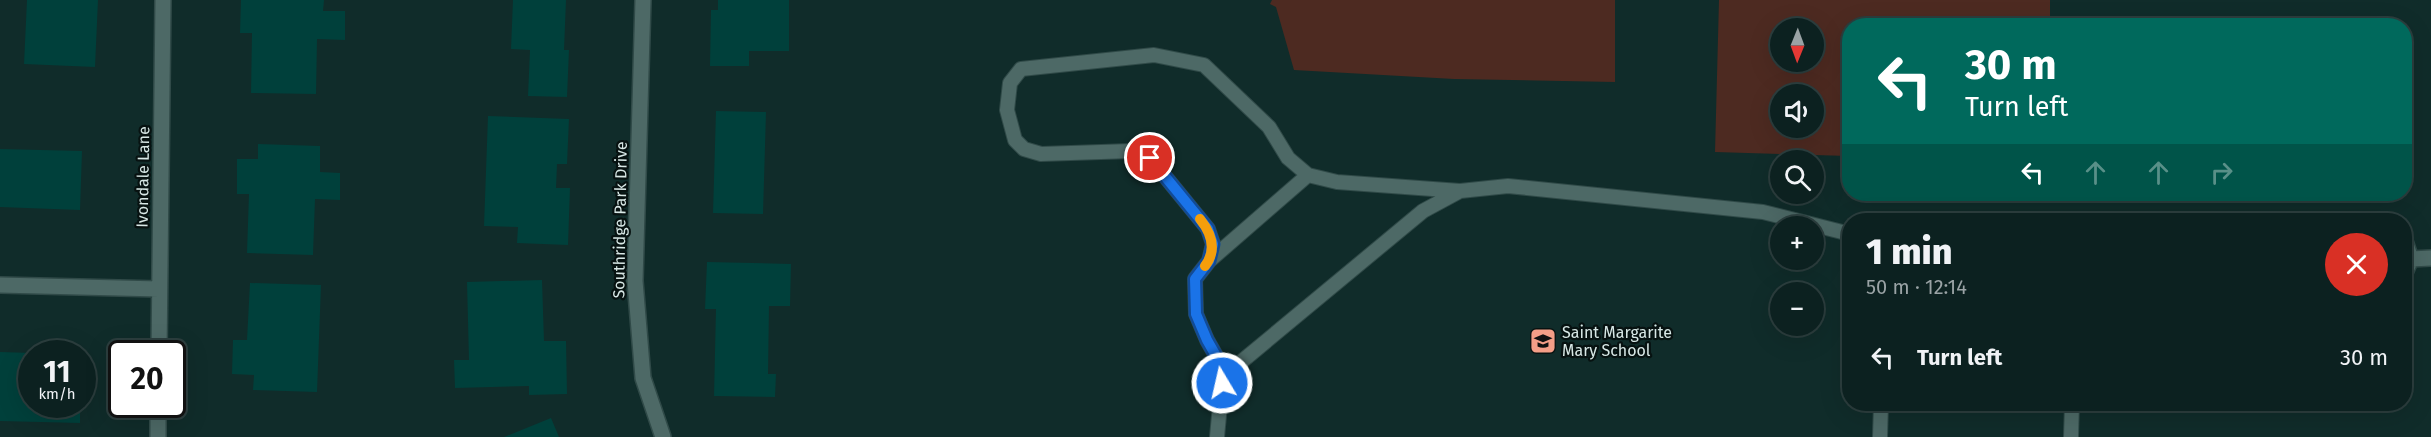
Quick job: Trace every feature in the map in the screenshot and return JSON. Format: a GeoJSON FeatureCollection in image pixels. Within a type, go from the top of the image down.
{"type":"FeatureCollection","features":[{"type":"Feature","properties":{"kind":"street","name":"Ivondale Lane"},"geometry":{"type":"LineString","coordinates":[[159,340],[163,0]]}},
{"type":"Feature","properties":{"kind":"street","name":"Southridge Park Drive"},"geometry":{"type":"LineString","coordinates":[[643,0],[634,281],[643,378],[663,437]]}},
{"type":"Feature","properties":{"kind":"street"},"geometry":{"type":"LineString","coordinates":[[2412,259],[2431,258]]}},
{"type":"Feature","properties":{"kind":"street"},"geometry":{"type":"LineString","coordinates":[[0,285],[159,289]]}},
{"type":"Feature","properties":{"kind":"street"},"geometry":{"type":"LineString","coordinates":[[158,418],[158,437]]}},
{"type":"Feature","properties":{"kind":"lane"},"geometry":{"type":"LineString","coordinates":[[1209,261],[1213,244],[1208,229],[1150,158],[1131,151],[1041,154],[1024,149],[1015,140],[1007,111],[1010,83],[1020,69],[1155,55],[1204,65],[1269,127],[1288,159],[1308,175],[1337,182],[1460,191],[1509,186],[1763,212],[1842,232]]}},
{"type":"Feature","properties":{"kind":"lane"},"geometry":{"type":"LineString","coordinates":[[1228,377],[1207,340],[1196,314],[1195,279],[1209,261],[1308,175]]}},
{"type":"Feature","properties":{"kind":"lane"},"geometry":{"type":"LineString","coordinates":[[1217,437],[1222,383],[1241,363],[1423,211],[1460,191]]}},
{"type":"Feature","properties":{"kind":"lane"},"geometry":{"type":"LineString","coordinates":[[1880,437],[1881,411]]}},
{"type":"Feature","properties":{"kind":"lane"},"geometry":{"type":"LineString","coordinates":[[2071,437],[2072,411]]}},
{"type":"Feature","properties":{"kind":"shaded area"},"geometry":{"type":"Polygon","coordinates":[[[1272,0],[1615,0],[1615,82],[1454,79],[1294,70],[1276,7],[1270,4],[1272,0]]]}},
{"type":"Feature","properties":{"kind":"shaded area"},"geometry":{"type":"Polygon","coordinates":[[[1719,0],[2050,0],[2050,18],[1842,18],[1842,156],[1824,155],[1824,150],[1770,150],[1770,154],[1715,152],[1719,0]]]}},
{"type":"Feature","properties":{"kind":"building"},"geometry":{"type":"Polygon","coordinates":[[[27,0],[98,0],[95,67],[24,64],[27,0]]]}},
{"type":"Feature","properties":{"kind":"building"},"geometry":{"type":"Polygon","coordinates":[[[241,0],[324,0],[323,11],[345,11],[345,40],[317,39],[316,94],[251,93],[252,33],[240,33],[241,0]]]}},
{"type":"Feature","properties":{"kind":"building"},"geometry":{"type":"Polygon","coordinates":[[[513,0],[566,0],[564,50],[569,50],[567,97],[528,96],[530,50],[511,49],[513,0]]]}},
{"type":"Feature","properties":{"kind":"building"},"geometry":{"type":"Polygon","coordinates":[[[718,0],[789,0],[789,51],[749,51],[749,66],[710,66],[711,10],[718,10],[718,0]]]}},
{"type":"Feature","properties":{"kind":"building"},"geometry":{"type":"Polygon","coordinates":[[[716,111],[766,112],[763,214],[713,213],[716,111]]]}},
{"type":"Feature","properties":{"kind":"building"},"geometry":{"type":"Polygon","coordinates":[[[488,116],[569,119],[567,164],[557,164],[556,188],[570,188],[568,245],[517,243],[518,227],[484,226],[488,116]]]}},
{"type":"Feature","properties":{"kind":"building"},"geometry":{"type":"Polygon","coordinates":[[[258,144],[320,146],[320,172],[340,173],[340,200],[315,199],[313,255],[247,253],[249,194],[237,194],[237,159],[258,159],[258,144]]]}},
{"type":"Feature","properties":{"kind":"building"},"geometry":{"type":"Polygon","coordinates":[[[0,149],[82,151],[80,210],[0,207],[0,149]]]}},
{"type":"Feature","properties":{"kind":"building"},"geometry":{"type":"Polygon","coordinates":[[[707,262],[791,264],[790,306],[769,306],[768,374],[776,374],[775,397],[714,396],[716,309],[705,309],[707,262]]]}},
{"type":"Feature","properties":{"kind":"building"},"geometry":{"type":"Polygon","coordinates":[[[542,280],[544,341],[566,341],[567,394],[529,395],[529,386],[455,388],[454,360],[469,360],[467,282],[542,280]]]}},
{"type":"Feature","properties":{"kind":"building"},"geometry":{"type":"Polygon","coordinates":[[[250,283],[321,285],[317,392],[253,390],[254,375],[232,374],[233,340],[247,340],[250,283]]]}},
{"type":"Feature","properties":{"kind":"building"},"geometry":{"type":"Polygon","coordinates":[[[0,352],[18,353],[18,418],[80,418],[80,423],[0,421],[0,352]]]}},
{"type":"Feature","properties":{"kind":"building"},"geometry":{"type":"Polygon","coordinates":[[[551,418],[559,437],[504,437],[551,418]]]}},
{"type":"Feature","properties":{"kind":"slow traffic"},"geometry":{"type":"LineString","coordinates":[[1200,219],[1208,229],[1213,244],[1209,261],[1205,266]]}},
{"type":"Feature","properties":{"kind":"place","name":"Saint Margarite Mary School"},"geometry":{"type":"Point","coordinates":[1543,341]}},
{"type":"Feature","properties":{"kind":"route"},"geometry":{"type":"LineString","coordinates":[[1150,158],[1208,229],[1213,244],[1209,261],[1195,279],[1196,314],[1207,340],[1228,377],[1222,383]]}}]}
